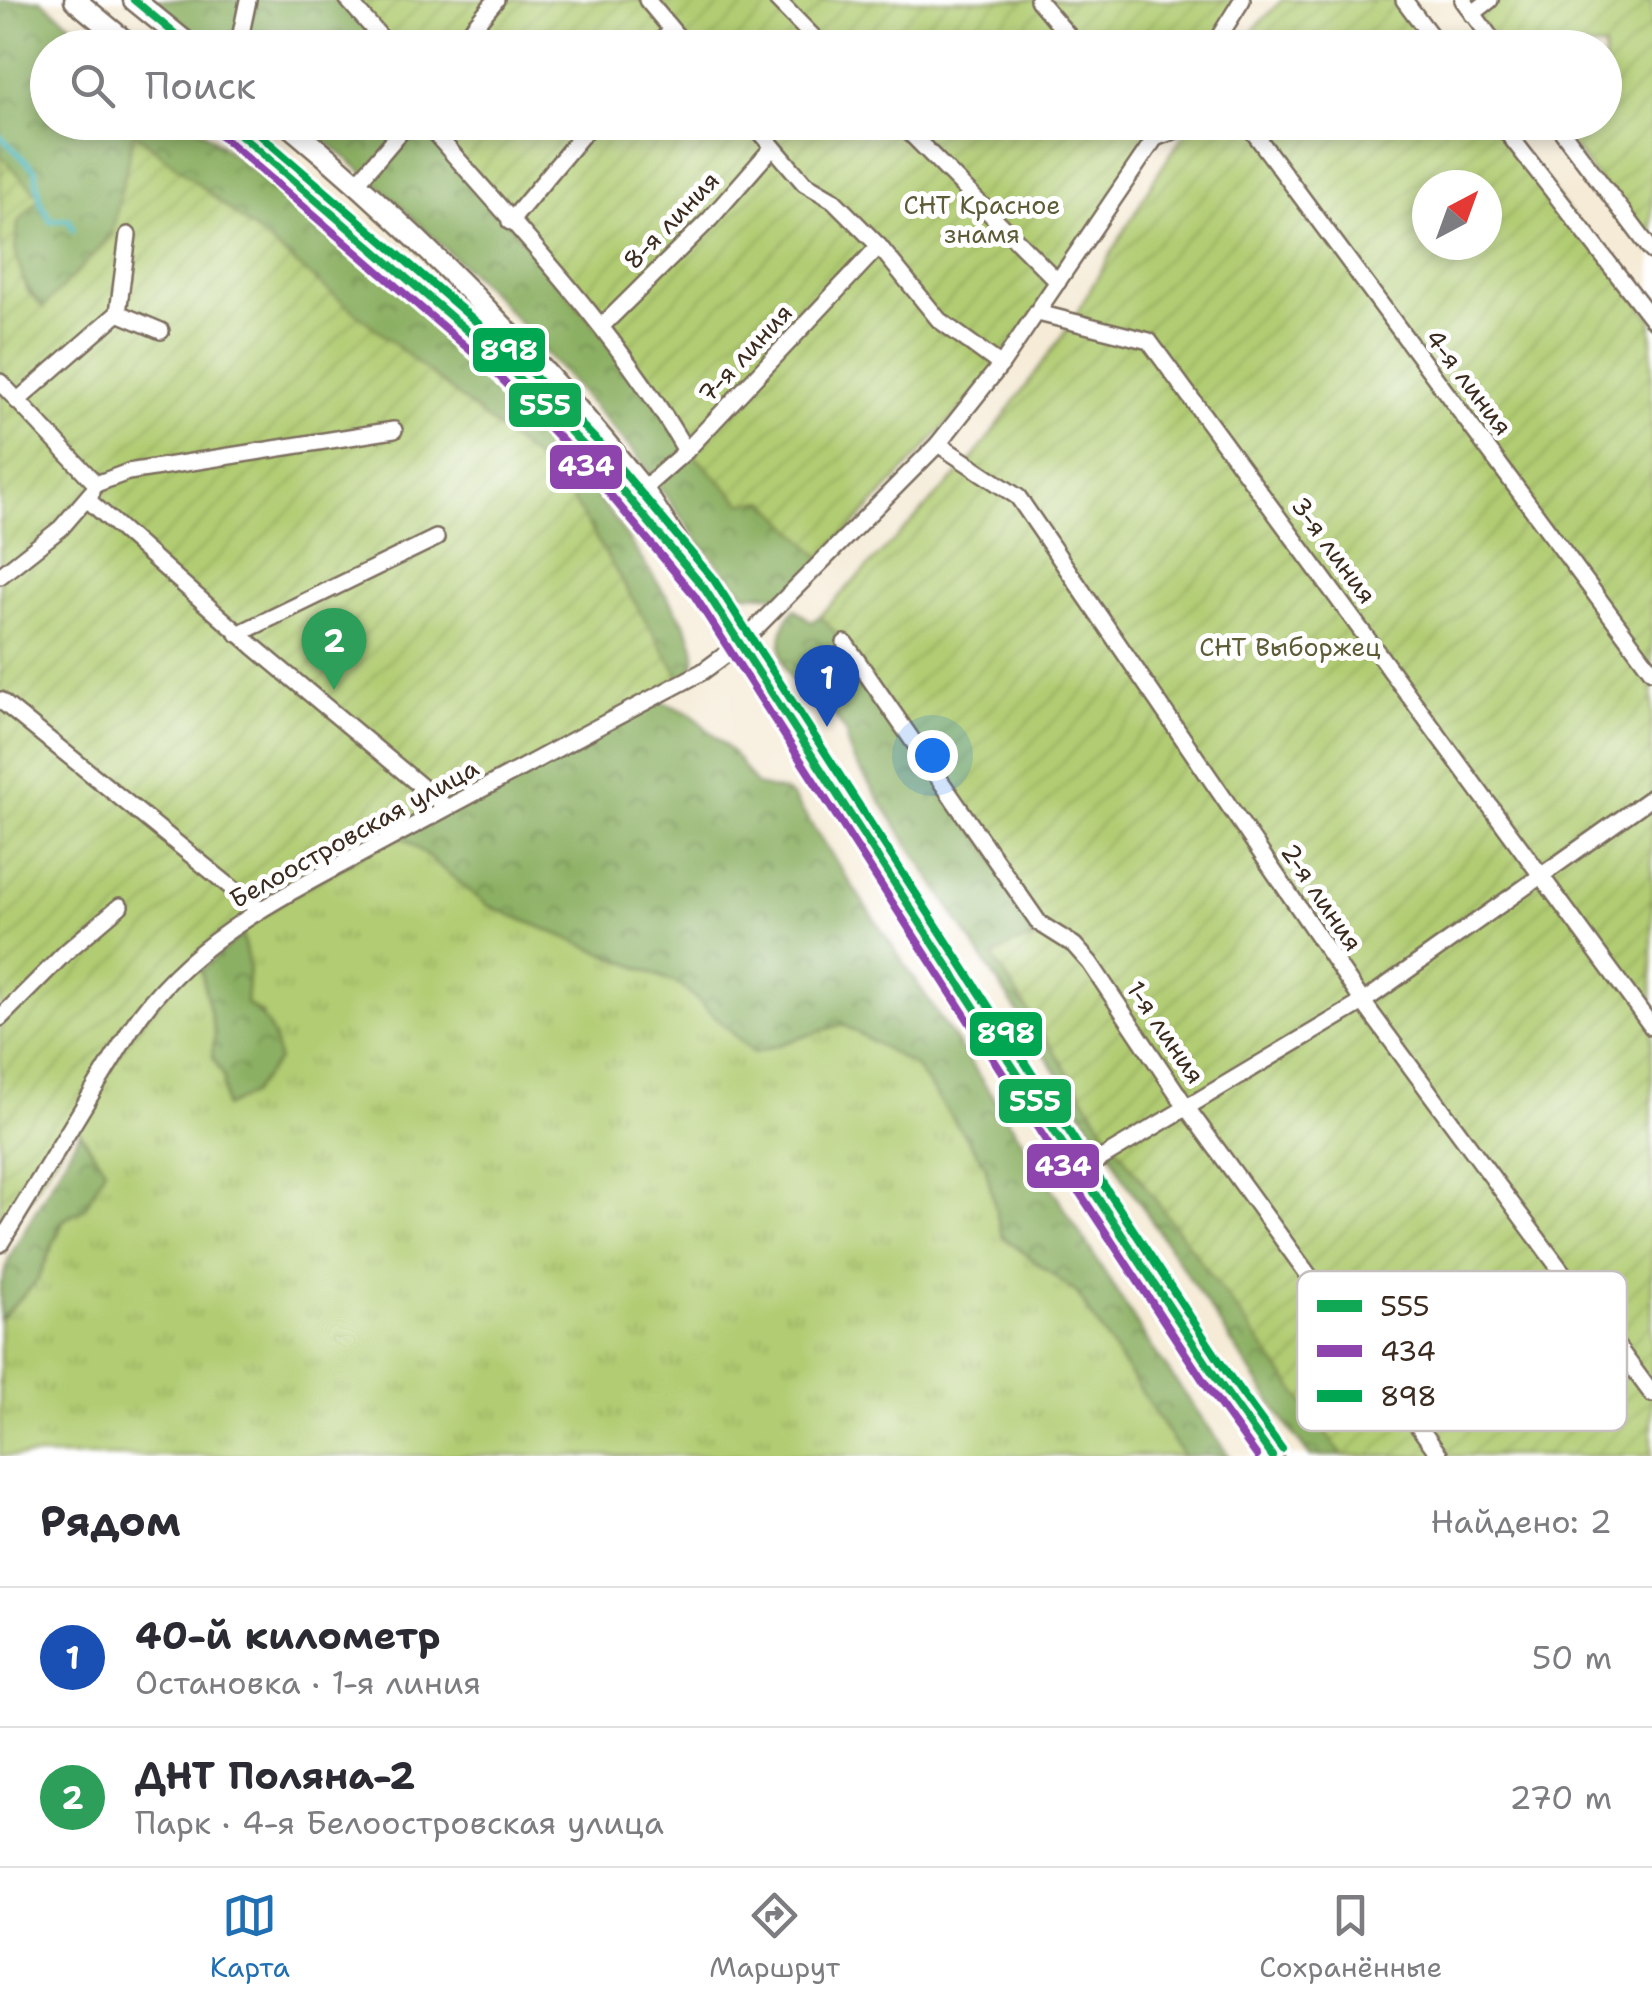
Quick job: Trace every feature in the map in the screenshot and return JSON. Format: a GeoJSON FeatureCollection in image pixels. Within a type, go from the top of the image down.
{"type":"FeatureCollection","features":[{"type":"Feature","properties":{"kind":"main road"},"geometry":{"type":"LineString","coordinates":[[75,0],[111,30]]}},
{"type":"Feature","properties":{"kind":"main road"},"geometry":{"type":"LineString","coordinates":[[134,0],[171,30]]}},
{"type":"Feature","properties":{"kind":"main road"},"geometry":{"type":"LineString","coordinates":[[245,140],[501,360],[590,452],[704,588]]}},
{"type":"Feature","properties":{"kind":"main road"},"geometry":{"type":"LineString","coordinates":[[306,140],[425,246],[508,330],[561,388],[643,490],[1080,1172],[1272,1456]]}},
{"type":"Feature","properties":{"kind":"street"},"geometry":{"type":"LineString","coordinates":[[242,30],[248,0]]}},
{"type":"Feature","properties":{"kind":"street"},"geometry":{"type":"LineString","coordinates":[[348,0],[374,30]]}},
{"type":"Feature","properties":{"kind":"street"},"geometry":{"type":"LineString","coordinates":[[471,30],[496,0]]}},
{"type":"Feature","properties":{"kind":"street"},"geometry":{"type":"LineString","coordinates":[[647,0],[671,30]]}},
{"type":"Feature","properties":{"kind":"street"},"geometry":{"type":"LineString","coordinates":[[777,0],[806,30]]}},
{"type":"Feature","properties":{"kind":"street"},"geometry":{"type":"LineString","coordinates":[[1038,0],[1064,30]]}},
{"type":"Feature","properties":{"kind":"street"},"geometry":{"type":"LineString","coordinates":[[1223,30],[1242,0]]}},
{"type":"Feature","properties":{"kind":"street"},"geometry":{"type":"LineString","coordinates":[[1404,0],[1426,30]]}},
{"type":"Feature","properties":{"kind":"street"},"geometry":{"type":"LineString","coordinates":[[1485,30],[1468,7],[1490,0]]}},
{"type":"Feature","properties":{"kind":"street"},"geometry":{"type":"LineString","coordinates":[[356,184],[394,140]]}},
{"type":"Feature","properties":{"kind":"street"},"geometry":{"type":"LineString","coordinates":[[440,140],[602,326],[652,394],[686,452]]}},
{"type":"Feature","properties":{"kind":"street"},"geometry":{"type":"LineString","coordinates":[[510,222],[579,140]]}},
{"type":"Feature","properties":{"kind":"street"},"geometry":{"type":"LineString","coordinates":[[767,140],[804,183],[834,200],[879,246],[939,320],[1001,365]]}},
{"type":"Feature","properties":{"kind":"street"},"geometry":{"type":"LineString","coordinates":[[917,140],[1058,282]]}},
{"type":"Feature","properties":{"kind":"street","name":"Белоостровская улица"},"geometry":{"type":"LineString","coordinates":[[0,1244],[148,1003],[182,968],[259,910],[702,672],[740,644],[938,444],[1001,365],[1155,140]]}},
{"type":"Feature","properties":{"kind":"street","name":"4-я линия"},"geometry":{"type":"LineString","coordinates":[[1259,140],[1652,670]]}},
{"type":"Feature","properties":{"kind":"street"},"geometry":{"type":"LineString","coordinates":[[1512,140],[1652,319]]}},
{"type":"Feature","properties":{"kind":"street"},"geometry":{"type":"LineString","coordinates":[[1569,140],[1651,247]]}},
{"type":"Feature","properties":{"kind":"street","name":"8-я линия"},"geometry":{"type":"LineString","coordinates":[[602,326],[710,220],[773,147]]}},
{"type":"Feature","properties":{"kind":"street"},"geometry":{"type":"LineString","coordinates":[[18,401],[118,313],[128,235]]}},
{"type":"Feature","properties":{"kind":"street","name":"7-я линия"},"geometry":{"type":"LineString","coordinates":[[643,490],[686,452],[879,246]]}},
{"type":"Feature","properties":{"kind":"street"},"geometry":{"type":"LineString","coordinates":[[118,313],[162,332]]}},
{"type":"Feature","properties":{"kind":"street","name":"3-я линия"},"geometry":{"type":"LineString","coordinates":[[1038,313],[1150,341],[1652,1028]]}},
{"type":"Feature","properties":{"kind":"street"},"geometry":{"type":"LineString","coordinates":[[0,382],[96,484]]}},
{"type":"Feature","properties":{"kind":"street"},"geometry":{"type":"LineString","coordinates":[[0,576],[61,528],[88,500],[96,484],[128,472],[394,430]]}},
{"type":"Feature","properties":{"kind":"street","name":"2-я линия"},"geometry":{"type":"LineString","coordinates":[[938,444],[1018,497],[1364,1002],[1562,1271]]}},
{"type":"Feature","properties":{"kind":"street"},"geometry":{"type":"LineString","coordinates":[[88,500],[238,634],[446,808]]}},
{"type":"Feature","properties":{"kind":"street"},"geometry":{"type":"LineString","coordinates":[[238,634],[436,538]]}},
{"type":"Feature","properties":{"kind":"street","name":"1-я линия"},"geometry":{"type":"LineString","coordinates":[[846,643],[1039,923],[1074,945],[1090,963],[1187,1108],[1306,1271]]}},
{"type":"Feature","properties":{"kind":"street"},"geometry":{"type":"LineString","coordinates":[[0,700],[259,910]]}},
{"type":"Feature","properties":{"kind":"street"},"geometry":{"type":"LineString","coordinates":[[1080,1172],[1364,1002],[1652,797]]}},
{"type":"Feature","properties":{"kind":"street"},"geometry":{"type":"LineString","coordinates":[[0,1018],[66,952],[120,906]]}},
{"type":"Feature","properties":{"kind":"street","name":"2-я линия"},"geometry":{"type":"LineString","coordinates":[[1627,1360],[1652,1394]]}},
{"type":"Feature","properties":{"kind":"street","name":"1-я линия"},"geometry":{"type":"LineString","coordinates":[[1422,1431],[1440,1456]]}},
{"type":"Feature","properties":{"kind":"green space"},"geometry":{"type":"Polygon","coordinates":[[[0,0],[41,0],[79,30],[30,30],[30,140],[132,140],[112,234],[43,309],[19,268],[14,244],[19,221],[40,197],[0,155],[0,0]]]}},
{"type":"Feature","properties":{"kind":"green space"},"geometry":{"type":"Polygon","coordinates":[[[155,0],[348,0],[375,30],[192,30],[155,0]]]}},
{"type":"Feature","properties":{"kind":"green space"},"geometry":{"type":"Polygon","coordinates":[[[348,0],[1242,0],[1223,30],[375,30],[348,0]]]}},
{"type":"Feature","properties":{"kind":"green space"},"geometry":{"type":"Polygon","coordinates":[[[1282,0],[1403,0],[1426,30],[1254,30],[1282,0]]]}},
{"type":"Feature","properties":{"kind":"green space"},"geometry":{"type":"Polygon","coordinates":[[[1464,0],[1652,0],[1652,251],[1568,140],[1622,140],[1622,30],[1486,30],[1464,0]]]}},
{"type":"Feature","properties":{"kind":"green space"},"geometry":{"type":"Polygon","coordinates":[[[132,140],[144,140],[560,479],[683,682],[305,885],[159,990],[0,1246],[0,155],[40,197],[18,223],[15,250],[26,289],[43,308],[112,234],[132,140]]]}},
{"type":"Feature","properties":{"kind":"green space"},"geometry":{"type":"Polygon","coordinates":[[[143,140],[214,140],[426,309],[458,352],[553,446],[607,509],[691,638],[694,664],[683,682],[560,479],[143,140]]]}},
{"type":"Feature","properties":{"kind":"green space"},"geometry":{"type":"Polygon","coordinates":[[[324,140],[440,140],[823,560],[788,596],[745,594],[700,543],[638,457],[496,297],[376,183],[324,140]]]}},
{"type":"Feature","properties":{"kind":"green space","name":"СНТ Красное знамя"},"geometry":{"type":"Polygon","coordinates":[[[439,140],[1154,140],[1003,362],[823,560],[766,501],[742,503],[679,440],[652,394],[439,140]]]}},
{"type":"Feature","properties":{"kind":"green space","name":"СНТ Выборжец"},"geometry":{"type":"Polygon","coordinates":[[[1180,140],[1512,140],[1652,319],[1652,1456],[1343,1456],[1325,1431],[1627,1431],[1627,1271],[1297,1271],[1297,1393],[1114,1143],[993,957],[1013,944],[1047,936],[848,646],[820,616],[973,459],[1068,328],[1180,140]]]}},
{"type":"Feature","properties":{"kind":"green space"},"geometry":{"type":"Polygon","coordinates":[[[795,609],[812,622],[820,616],[848,646],[1047,936],[1029,938],[1114,1142],[1297,1393],[1297,1431],[1325,1431],[1343,1456],[1310,1456],[1289,1429],[853,759],[847,734],[821,696],[805,692],[789,675],[781,652],[788,618],[795,609]]]}},
{"type":"Feature","properties":{"kind":"green space"},"geometry":{"type":"Polygon","coordinates":[[[654,698],[691,714],[734,754],[756,785],[793,797],[1021,1139],[1150,1345],[1229,1456],[1183,1456],[1077,1293],[1002,1236],[985,1164],[915,1066],[842,1024],[754,1053],[681,985],[487,905],[400,834],[654,698]]]}},
{"type":"Feature","properties":{"kind":"green space"},"geometry":{"type":"Polygon","coordinates":[[[400,834],[487,905],[681,985],[754,1052],[842,1024],[916,1066],[985,1164],[1002,1236],[1077,1293],[1183,1456],[0,1456],[0,1319],[37,1281],[64,1220],[85,1208],[104,1169],[74,1123],[118,1052],[192,961],[201,970],[215,1035],[212,1056],[224,1077],[225,1106],[263,1014],[246,1003],[249,966],[240,925],[400,834]]]}},
{"type":"Feature","properties":{"kind":"green space"},"geometry":{"type":"Polygon","coordinates":[[[242,935],[249,966],[246,1003],[269,1027],[278,1060],[251,1094],[225,1107],[224,1077],[212,1056],[215,1034],[201,970],[242,935]]]}},
{"type":"Feature","properties":{"kind":"green space"},"geometry":{"type":"Polygon","coordinates":[[[80,1132],[105,1169],[85,1208],[63,1220],[37,1281],[0,1319],[0,1287],[10,1256],[80,1132]]]}},
{"type":"Feature","properties":{"kind":"waterway"},"geometry":{"type":"LineString","coordinates":[[0,136],[35,170],[41,203],[51,221],[69,219],[73,230]]}},
{"type":"Feature","properties":{"kind":"transit line","name":"555"},"geometry":{"type":"LineString","coordinates":[[134,0],[170,30]]}},
{"type":"Feature","properties":{"kind":"transit line","name":"434"},"geometry":{"type":"LineString","coordinates":[[226,140],[492,369],[581,460],[694,595],[1070,1178],[1257,1456]]}},
{"type":"Feature","properties":{"kind":"transit line","name":"555"},"geometry":{"type":"LineString","coordinates":[[247,140],[501,360],[590,452],[704,588],[1080,1171],[1272,1456]]}},
{"type":"Feature","properties":{"kind":"transit line","name":"898"},"geometry":{"type":"LineString","coordinates":[[266,140],[510,351],[600,444],[714,580],[1090,1164],[1282,1449]]}},
{"type":"Feature","properties":{"kind":"place","name":"ДНТ Поляна-2"},"geometry":{"type":"Point","coordinates":[334,690]}},
{"type":"Feature","properties":{"kind":"place","name":"40-й километр"},"geometry":{"type":"Point","coordinates":[827,727]}}]}
